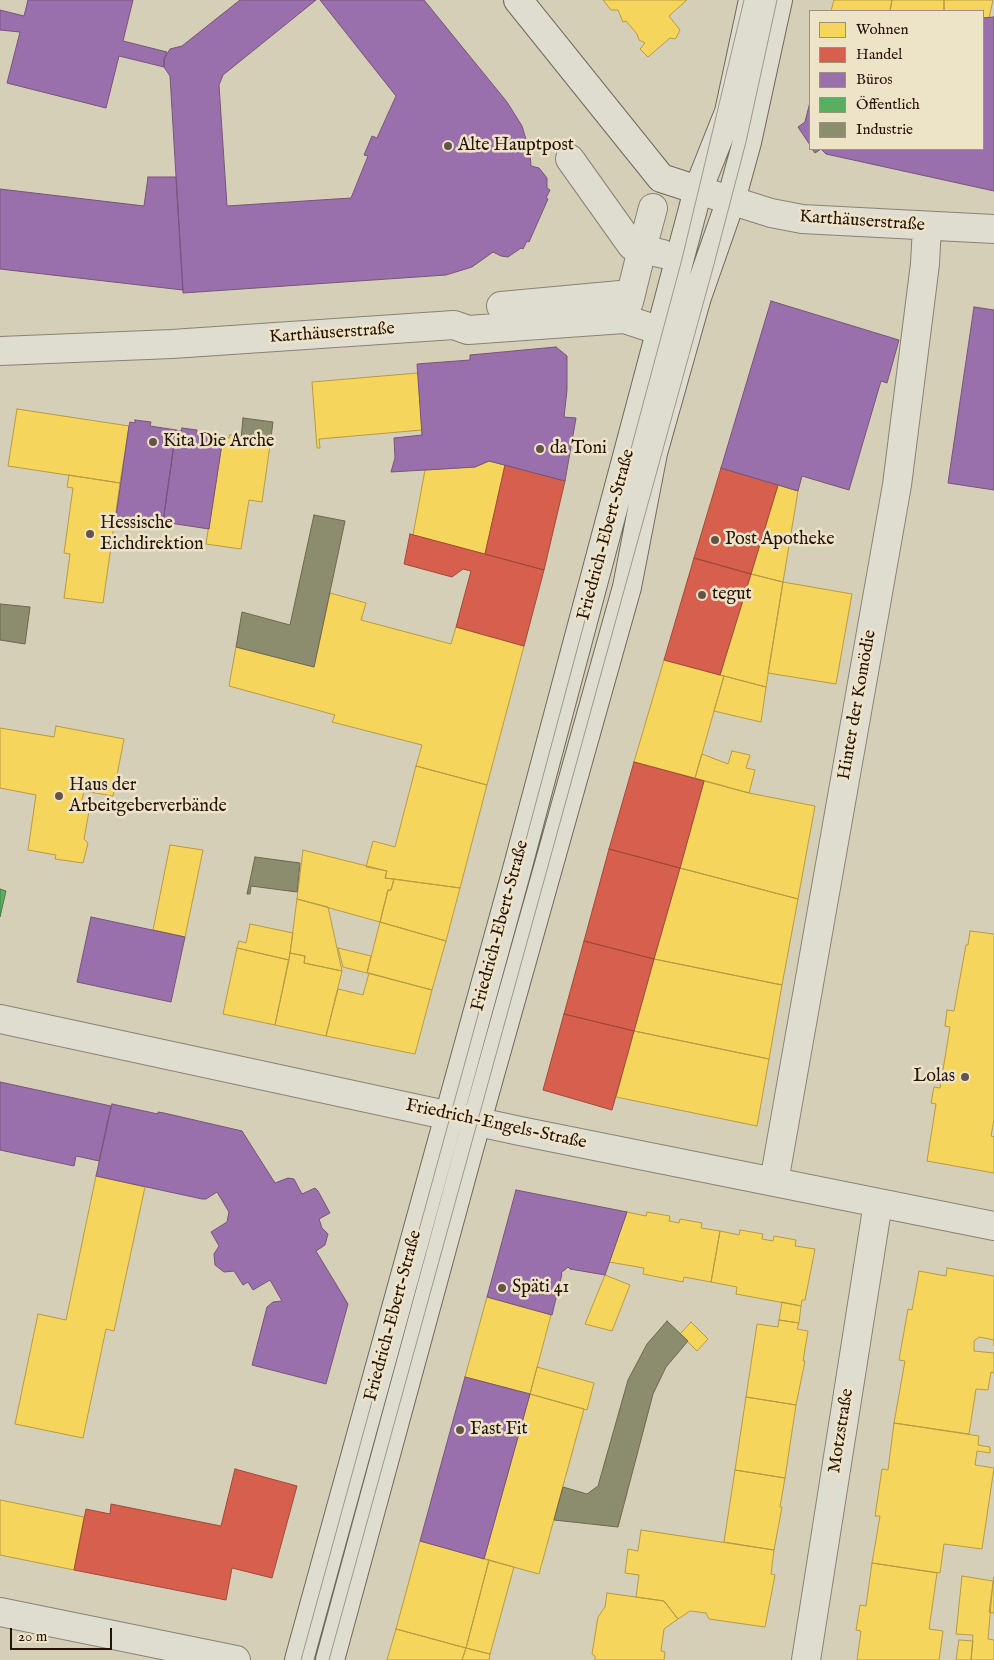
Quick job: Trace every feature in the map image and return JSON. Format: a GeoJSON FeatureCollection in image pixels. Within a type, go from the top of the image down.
{"type":"FeatureCollection","features":[{"type":"Feature","properties":{"kind":"street"},"geometry":{"type":"LineString","coordinates":[[518,0],[661,178],[731,200],[729,112]]}},
{"type":"Feature","properties":{"kind":"street","name":"Friedrich-Ebert-Straße"},"geometry":{"type":"LineString","coordinates":[[299,1660],[449,1114],[698,190],[729,112],[753,0]]}},
{"type":"Feature","properties":{"kind":"street","name":"Friedrich-Ebert-Straße"},"geometry":{"type":"LineString","coordinates":[[330,1660],[627,587],[653,453],[697,297],[731,200],[747,142],[778,0]]}},
{"type":"Feature","properties":{"kind":"street"},"geometry":{"type":"LineString","coordinates":[[570,159],[632,246],[653,252]]}},
{"type":"Feature","properties":{"kind":"street"},"geometry":{"type":"LineString","coordinates":[[697,297],[698,190]]}},
{"type":"Feature","properties":{"kind":"street","name":"Karthäuserstraße"},"geometry":{"type":"LineString","coordinates":[[731,200],[771,213],[802,219],[994,229]]}},
{"type":"Feature","properties":{"kind":"street"},"geometry":{"type":"LineString","coordinates":[[501,306],[630,298],[653,252],[653,208]]}},
{"type":"Feature","properties":{"kind":"street","name":"Hinter der Komödie"},"geometry":{"type":"LineString","coordinates":[[774,1182],[897,485],[925,264],[926,226]]}},
{"type":"Feature","properties":{"kind":"street","name":"Karthäuserstraße"},"geometry":{"type":"LineString","coordinates":[[0,351],[172,344],[454,325],[468,330],[624,319],[661,330]]}},
{"type":"Feature","properties":{"kind":"street","name":"Friedrich-Engels-Straße"},"geometry":{"type":"LineString","coordinates":[[0,1019],[478,1121],[994,1226]]}},
{"type":"Feature","properties":{"kind":"street","name":"Motzstraße"},"geometry":{"type":"LineString","coordinates":[[806,1660],[878,1203]]}},
{"type":"Feature","properties":{"kind":"street"},"geometry":{"type":"LineString","coordinates":[[0,1612],[236,1660]]}},
{"type":"Feature","properties":{"kind":"building: Wohnen"},"geometry":{"type":"Polygon","coordinates":[[[603,0],[687,0],[669,16],[680,30],[675,39],[670,38],[648,57],[640,49],[645,43],[639,40],[637,34],[626,21],[623,22],[618,10],[611,10],[603,0]]]}},
{"type":"Feature","properties":{"kind":"building: Wohnen"},"geometry":{"type":"Polygon","coordinates":[[[834,0],[892,0],[890,10],[831,10],[834,0]]]}},
{"type":"Feature","properties":{"kind":"building: Wohnen"},"geometry":{"type":"Polygon","coordinates":[[[892,0],[944,0],[944,10],[890,10],[892,0]]]}},
{"type":"Feature","properties":{"kind":"building: Wohnen"},"geometry":{"type":"Polygon","coordinates":[[[944,0],[993,0],[989,18],[984,18],[984,10],[944,10],[944,0]]]}},
{"type":"Feature","properties":{"kind":"building: Wohnen"},"geometry":{"type":"Polygon","coordinates":[[[418,373],[422,430],[319,439],[320,448],[317,448],[312,382],[418,373]]]}},
{"type":"Feature","properties":{"kind":"building: Wohnen"},"geometry":{"type":"Polygon","coordinates":[[[17,409],[129,426],[120,483],[8,466],[17,409]]]}},
{"type":"Feature","properties":{"kind":"building: Wohnen"},"geometry":{"type":"Polygon","coordinates":[[[230,435],[242,437],[241,440],[270,445],[262,502],[249,500],[241,549],[206,544],[223,437],[229,438],[230,435]]]}},
{"type":"Feature","properties":{"kind":"building: Wohnen"},"geometry":{"type":"Polygon","coordinates":[[[489,461],[505,465],[485,554],[413,535],[425,470],[475,467],[489,461]]]}},
{"type":"Feature","properties":{"kind":"building: Wohnen","name":"Hessische Eichdirektion"},"geometry":{"type":"Polygon","coordinates":[[[69,475],[120,483],[103,603],[64,598],[70,554],[64,553],[73,488],[67,487],[69,475]]]}},
{"type":"Feature","properties":{"kind":"building: Wohnen"},"geometry":{"type":"Polygon","coordinates":[[[778,485],[798,491],[783,582],[751,574],[778,485]]]}},
{"type":"Feature","properties":{"kind":"building: Wohnen"},"geometry":{"type":"Polygon","coordinates":[[[751,574],[783,582],[766,687],[720,675],[751,574]]]}},
{"type":"Feature","properties":{"kind":"building: Wohnen"},"geometry":{"type":"Polygon","coordinates":[[[783,582],[852,594],[836,684],[768,673],[783,582]]]}},
{"type":"Feature","properties":{"kind":"building: Wohnen"},"geometry":{"type":"Polygon","coordinates":[[[330,593],[366,603],[361,620],[451,644],[456,627],[524,646],[487,785],[416,766],[422,745],[332,722],[335,715],[229,686],[236,647],[314,667],[330,593]]]}},
{"type":"Feature","properties":{"kind":"building: Wohnen"},"geometry":{"type":"Polygon","coordinates":[[[664,660],[724,676],[695,778],[634,762],[664,660]]]}},
{"type":"Feature","properties":{"kind":"building: Wohnen"},"geometry":{"type":"Polygon","coordinates":[[[724,676],[766,687],[761,722],[714,711],[724,676]]]}},
{"type":"Feature","properties":{"kind":"building: Wohnen","name":"Haus der Arbeitgeberverbände"},"geometry":{"type":"Polygon","coordinates":[[[56,726],[124,739],[113,796],[84,791],[81,804],[90,806],[84,839],[88,843],[83,863],[55,859],[56,855],[28,850],[36,795],[0,788],[0,728],[54,737],[56,726]]]}},
{"type":"Feature","properties":{"kind":"building: Wohnen"},"geometry":{"type":"Polygon","coordinates":[[[732,751],[750,755],[746,768],[755,770],[749,793],[695,778],[702,754],[728,764],[732,751]]]}},
{"type":"Feature","properties":{"kind":"building: Wohnen"},"geometry":{"type":"Polygon","coordinates":[[[416,766],[487,785],[460,888],[385,878],[387,871],[366,867],[373,841],[395,847],[416,766]]]}},
{"type":"Feature","properties":{"kind":"building: Wohnen"},"geometry":{"type":"Polygon","coordinates":[[[704,781],[749,793],[815,806],[798,899],[680,868],[704,781]]]}},
{"type":"Feature","properties":{"kind":"building: Wohnen"},"geometry":{"type":"Polygon","coordinates":[[[170,845],[203,850],[185,937],[153,930],[170,845]]]}},
{"type":"Feature","properties":{"kind":"building: Wohnen"},"geometry":{"type":"Polygon","coordinates":[[[303,850],[387,871],[385,878],[394,879],[391,890],[388,890],[380,922],[297,899],[303,850]]]}},
{"type":"Feature","properties":{"kind":"building: Wohnen"},"geometry":{"type":"Polygon","coordinates":[[[680,868],[798,899],[782,985],[654,959],[680,868]]]}},
{"type":"Feature","properties":{"kind":"building: Wohnen"},"geometry":{"type":"Polygon","coordinates":[[[394,879],[460,888],[446,941],[380,922],[388,890],[391,890],[394,879]]]}},
{"type":"Feature","properties":{"kind":"building: Wohnen"},"geometry":{"type":"Polygon","coordinates":[[[297,899],[328,907],[342,971],[304,963],[305,956],[290,953],[297,899]]]}},
{"type":"Feature","properties":{"kind":"building: Wohnen"},"geometry":{"type":"Polygon","coordinates":[[[380,922],[446,941],[432,990],[367,973],[380,922]]]}},
{"type":"Feature","properties":{"kind":"building: Wohnen"},"geometry":{"type":"Polygon","coordinates":[[[250,924],[293,933],[289,960],[237,948],[239,941],[246,943],[250,924]]]}},
{"type":"Feature","properties":{"kind":"building: Wohnen"},"geometry":{"type":"Polygon","coordinates":[[[970,931],[994,934],[994,1120],[991,1136],[994,1137],[994,1173],[927,1161],[936,1104],[931,1103],[934,1087],[940,1088],[950,1027],[945,1026],[947,1010],[954,1011],[970,931]]]}},
{"type":"Feature","properties":{"kind":"building: Wohnen"},"geometry":{"type":"Polygon","coordinates":[[[237,948],[289,960],[275,1025],[223,1014],[237,948]]]}},
{"type":"Feature","properties":{"kind":"building: Wohnen"},"geometry":{"type":"Polygon","coordinates":[[[338,948],[371,956],[367,973],[343,967],[338,948]]]}},
{"type":"Feature","properties":{"kind":"building: Wohnen"},"geometry":{"type":"Polygon","coordinates":[[[290,953],[305,956],[304,963],[342,971],[326,1036],[275,1025],[290,953]]]}},
{"type":"Feature","properties":{"kind":"building: Wohnen"},"geometry":{"type":"Polygon","coordinates":[[[654,959],[782,985],[769,1059],[634,1031],[654,959]]]}},
{"type":"Feature","properties":{"kind":"building: Wohnen"},"geometry":{"type":"Polygon","coordinates":[[[369,973],[432,990],[415,1054],[326,1036],[338,989],[363,995],[369,973]]]}},
{"type":"Feature","properties":{"kind":"building: Wohnen"},"geometry":{"type":"Polygon","coordinates":[[[634,1031],[769,1059],[757,1126],[616,1097],[634,1031]]]}},
{"type":"Feature","properties":{"kind":"building: Wohnen"},"geometry":{"type":"Polygon","coordinates":[[[96,1176],[145,1187],[114,1331],[106,1329],[83,1438],[15,1424],[38,1314],[66,1320],[96,1176]]]}},
{"type":"Feature","properties":{"kind":"building: Wohnen"},"geometry":{"type":"Polygon","coordinates":[[[627,1212],[646,1216],[647,1212],[670,1216],[669,1221],[679,1223],[680,1219],[702,1223],[701,1228],[720,1231],[711,1282],[684,1277],[683,1282],[643,1274],[644,1268],[609,1262],[627,1212]]]}},
{"type":"Feature","properties":{"kind":"building: Wohnen"},"geometry":{"type":"Polygon","coordinates":[[[740,1230],[763,1234],[762,1239],[773,1241],[774,1236],[796,1240],[795,1246],[815,1249],[805,1300],[802,1300],[801,1306],[736,1294],[737,1287],[711,1282],[720,1231],[739,1235],[740,1230]]]}},
{"type":"Feature","properties":{"kind":"building: Wohnen"},"geometry":{"type":"Polygon","coordinates":[[[947,1268],[994,1276],[994,1340],[979,1337],[974,1341],[974,1351],[994,1353],[994,1373],[991,1372],[988,1390],[976,1389],[969,1434],[894,1423],[905,1361],[899,1360],[908,1309],[912,1310],[919,1271],[946,1276],[947,1268]]]}},
{"type":"Feature","properties":{"kind":"building: Wohnen"},"geometry":{"type":"Polygon","coordinates":[[[605,1275],[630,1285],[612,1331],[585,1324],[605,1275]]]}},
{"type":"Feature","properties":{"kind":"building: Wohnen"},"geometry":{"type":"Polygon","coordinates":[[[487,1297],[551,1315],[530,1394],[465,1377],[487,1297]]]}},
{"type":"Feature","properties":{"kind":"building: Wohnen"},"geometry":{"type":"Polygon","coordinates":[[[782,1302],[801,1306],[799,1323],[779,1320],[782,1302]]]}},
{"type":"Feature","properties":{"kind":"building: Wohnen"},"geometry":{"type":"Polygon","coordinates":[[[779,1320],[799,1323],[797,1329],[808,1331],[803,1361],[805,1361],[796,1405],[746,1397],[757,1324],[778,1327],[779,1320]]]}},
{"type":"Feature","properties":{"kind":"building: Wohnen"},"geometry":{"type":"Polygon","coordinates":[[[691,1322],[708,1339],[697,1351],[680,1334],[691,1322]]]}},
{"type":"Feature","properties":{"kind":"building: Wohnen"},"geometry":{"type":"Polygon","coordinates":[[[537,1367],[594,1383],[587,1410],[530,1394],[537,1367]]]}},
{"type":"Feature","properties":{"kind":"building: Wohnen"},"geometry":{"type":"Polygon","coordinates":[[[530,1394],[584,1409],[539,1574],[484,1559],[530,1394]]]}},
{"type":"Feature","properties":{"kind":"building: Wohnen"},"geometry":{"type":"Polygon","coordinates":[[[746,1397],[796,1405],[785,1478],[735,1470],[746,1397]]]}},
{"type":"Feature","properties":{"kind":"building: Wohnen"},"geometry":{"type":"Polygon","coordinates":[[[894,1423],[979,1436],[978,1445],[990,1447],[990,1453],[977,1451],[975,1465],[994,1468],[982,1549],[944,1544],[940,1573],[872,1563],[880,1516],[875,1516],[882,1469],[888,1470],[894,1423]]]}},
{"type":"Feature","properties":{"kind":"building: Wohnen"},"geometry":{"type":"Polygon","coordinates":[[[735,1470],[785,1478],[774,1550],[724,1542],[735,1470]]]}},
{"type":"Feature","properties":{"kind":"building: Wohnen"},"geometry":{"type":"Polygon","coordinates":[[[0,1500],[84,1517],[74,1570],[0,1555],[0,1500]]]}},
{"type":"Feature","properties":{"kind":"building: Wohnen"},"geometry":{"type":"Polygon","coordinates":[[[641,1530],[774,1550],[771,1574],[775,1575],[765,1627],[709,1619],[706,1613],[690,1611],[678,1619],[664,1601],[636,1597],[639,1575],[625,1573],[628,1549],[638,1551],[641,1530]]]}},
{"type":"Feature","properties":{"kind":"building: Wohnen"},"geometry":{"type":"Polygon","coordinates":[[[420,1541],[489,1560],[466,1648],[396,1629],[420,1541]]]}},
{"type":"Feature","properties":{"kind":"building: Wohnen"},"geometry":{"type":"Polygon","coordinates":[[[489,1560],[514,1567],[490,1654],[466,1648],[489,1560]]]}},
{"type":"Feature","properties":{"kind":"building: Wohnen"},"geometry":{"type":"Polygon","coordinates":[[[872,1563],[937,1573],[929,1629],[943,1631],[939,1660],[857,1660],[861,1631],[856,1630],[860,1605],[866,1606],[872,1563]]]}},
{"type":"Feature","properties":{"kind":"building: Wohnen"},"geometry":{"type":"Polygon","coordinates":[[[962,1576],[993,1581],[988,1639],[994,1640],[994,1660],[971,1660],[973,1635],[956,1634],[962,1576]]]}},
{"type":"Feature","properties":{"kind":"building: Wohnen"},"geometry":{"type":"Polygon","coordinates":[[[994,1577],[994,1613],[989,1612],[994,1577]]]}},
{"type":"Feature","properties":{"kind":"building: Wohnen"},"geometry":{"type":"Polygon","coordinates":[[[607,1593],[664,1601],[678,1619],[664,1629],[661,1651],[665,1652],[664,1660],[595,1660],[595,1656],[592,1654],[598,1617],[605,1607],[607,1593]]]}},
{"type":"Feature","properties":{"kind":"building: Wohnen"},"geometry":{"type":"Polygon","coordinates":[[[396,1629],[466,1648],[462,1660],[387,1660],[396,1629]]]}},
{"type":"Feature","properties":{"kind":"building: Wohnen"},"geometry":{"type":"Polygon","coordinates":[[[959,1640],[973,1641],[971,1660],[956,1660],[959,1640]]]}},
{"type":"Feature","properties":{"kind":"building: Wohnen"},"geometry":{"type":"Polygon","coordinates":[[[466,1648],[490,1654],[489,1660],[462,1660],[466,1648]]]}},
{"type":"Feature","properties":{"kind":"building: Handel"},"geometry":{"type":"Polygon","coordinates":[[[505,465],[565,481],[544,570],[485,554],[505,465]]]}},
{"type":"Feature","properties":{"kind":"building: Handel"},"geometry":{"type":"Polygon","coordinates":[[[721,468],[778,485],[751,574],[694,558],[721,468]]]}},
{"type":"Feature","properties":{"kind":"building: Handel"},"geometry":{"type":"Polygon","coordinates":[[[410,534],[544,570],[524,646],[456,627],[471,571],[463,569],[452,577],[404,564],[410,534]]]}},
{"type":"Feature","properties":{"kind":"building: Handel"},"geometry":{"type":"Polygon","coordinates":[[[694,558],[751,574],[720,675],[664,660],[694,558]]]}},
{"type":"Feature","properties":{"kind":"building: Handel"},"geometry":{"type":"Polygon","coordinates":[[[634,762],[704,781],[680,868],[609,849],[634,762]]]}},
{"type":"Feature","properties":{"kind":"building: Handel"},"geometry":{"type":"Polygon","coordinates":[[[609,849],[680,868],[654,959],[584,941],[609,849]]]}},
{"type":"Feature","properties":{"kind":"building: Handel"},"geometry":{"type":"Polygon","coordinates":[[[584,941],[654,959],[634,1031],[564,1014],[584,941]]]}},
{"type":"Feature","properties":{"kind":"building: Handel"},"geometry":{"type":"Polygon","coordinates":[[[564,1014],[634,1031],[612,1110],[543,1090],[564,1014]]]}},
{"type":"Feature","properties":{"kind":"building: Handel"},"geometry":{"type":"Polygon","coordinates":[[[235,1469],[297,1486],[272,1578],[232,1568],[226,1600],[74,1570],[86,1509],[110,1514],[111,1504],[221,1526],[235,1469]]]}},
{"type":"Feature","properties":{"kind":"building: Büros"},"geometry":{"type":"Polygon","coordinates":[[[28,0],[133,0],[123,41],[167,52],[164,59],[164,67],[119,56],[106,108],[7,83],[20,32],[0,30],[0,10],[24,16],[28,0]]]}},
{"type":"Feature","properties":{"kind":"building: Büros","name":"Alte Hauptpost"},"geometry":{"type":"Polygon","coordinates":[[[240,0],[316,0],[223,75],[219,85],[227,206],[351,198],[368,156],[364,155],[372,136],[377,138],[396,96],[320,0],[424,0],[507,102],[522,126],[530,153],[531,166],[539,168],[547,178],[547,188],[550,190],[546,198],[548,199],[529,242],[527,241],[523,249],[521,248],[508,257],[493,252],[472,267],[446,275],[183,293],[170,76],[164,67],[164,59],[170,49],[182,46],[240,0]]]}},
{"type":"Feature","properties":{"kind":"building: Büros"},"geometry":{"type":"Polygon","coordinates":[[[994,17],[994,191],[826,154],[822,150],[984,150],[984,18],[994,17]]]}},
{"type":"Feature","properties":{"kind":"building: Büros"},"geometry":{"type":"Polygon","coordinates":[[[809,106],[809,144],[798,127],[805,122],[809,106]]]}},
{"type":"Feature","properties":{"kind":"building: Büros"},"geometry":{"type":"Polygon","coordinates":[[[148,177],[176,177],[183,290],[0,269],[0,189],[144,206],[148,177]]]}},
{"type":"Feature","properties":{"kind":"building: Büros"},"geometry":{"type":"Polygon","coordinates":[[[771,301],[899,340],[887,383],[881,381],[849,490],[802,476],[798,491],[721,468],[771,301]]]}},
{"type":"Feature","properties":{"kind":"building: Büros"},"geometry":{"type":"Polygon","coordinates":[[[974,307],[994,310],[994,490],[948,483],[974,307]]]}},
{"type":"Feature","properties":{"kind":"building: Büros"},"geometry":{"type":"Polygon","coordinates":[[[556,347],[567,356],[567,390],[564,417],[576,418],[565,481],[489,461],[475,467],[391,472],[395,458],[394,438],[422,435],[417,364],[470,360],[470,355],[556,347]]]}},
{"type":"Feature","properties":{"kind":"building: Büros"},"geometry":{"type":"Polygon","coordinates":[[[135,420],[151,422],[150,426],[176,430],[163,522],[116,516],[129,426],[130,422],[135,423],[135,420]]]}},
{"type":"Feature","properties":{"kind":"building: Büros"},"geometry":{"type":"Polygon","coordinates":[[[182,428],[197,430],[197,433],[223,437],[209,529],[163,522],[176,430],[181,431],[182,428]]]}},
{"type":"Feature","properties":{"kind":"building: Büros"},"geometry":{"type":"Polygon","coordinates":[[[91,917],[185,937],[171,1002],[77,982],[91,917]]]}},
{"type":"Feature","properties":{"kind":"building: Büros"},"geometry":{"type":"Polygon","coordinates":[[[0,1082],[111,1106],[99,1161],[76,1156],[74,1166],[0,1150],[0,1082]]]}},
{"type":"Feature","properties":{"kind":"building: Büros"},"geometry":{"type":"Polygon","coordinates":[[[112,1104],[158,1114],[158,1112],[164,1113],[242,1131],[275,1183],[288,1178],[294,1179],[302,1194],[315,1188],[318,1191],[330,1213],[319,1219],[322,1228],[328,1234],[325,1245],[316,1251],[348,1304],[326,1384],[252,1365],[267,1307],[273,1302],[282,1301],[270,1280],[253,1290],[248,1282],[243,1285],[234,1271],[224,1272],[215,1265],[214,1254],[219,1246],[211,1232],[227,1222],[229,1212],[217,1192],[206,1199],[202,1199],[96,1176],[112,1104]]]}},
{"type":"Feature","properties":{"kind":"building: Büros"},"geometry":{"type":"Polygon","coordinates":[[[516,1190],[627,1212],[605,1275],[570,1269],[568,1267],[561,1273],[552,1315],[487,1297],[516,1190]]]}},
{"type":"Feature","properties":{"kind":"building: Büros"},"geometry":{"type":"Polygon","coordinates":[[[465,1377],[530,1394],[484,1559],[420,1541],[465,1377]]]}},
{"type":"Feature","properties":{"kind":"building: Öffentlich"},"geometry":{"type":"Polygon","coordinates":[[[0,889],[6,891],[0,917],[0,889]]]}},
{"type":"Feature","properties":{"kind":"building: Industrie"},"geometry":{"type":"Polygon","coordinates":[[[243,418],[273,422],[270,445],[241,440],[243,418]]]}},
{"type":"Feature","properties":{"kind":"building: Industrie"},"geometry":{"type":"Polygon","coordinates":[[[314,515],[345,521],[314,667],[236,647],[242,612],[290,625],[314,515]]]}},
{"type":"Feature","properties":{"kind":"building: Industrie"},"geometry":{"type":"Polygon","coordinates":[[[0,604],[30,607],[25,644],[0,640],[0,604]]]}},
{"type":"Feature","properties":{"kind":"building: Industrie"},"geometry":{"type":"Polygon","coordinates":[[[255,857],[300,863],[297,892],[251,886],[250,894],[247,894],[255,857]]]}},
{"type":"Feature","properties":{"kind":"building: Industrie"},"geometry":{"type":"Polygon","coordinates":[[[667,1321],[688,1341],[666,1367],[653,1394],[618,1527],[554,1520],[563,1487],[587,1494],[598,1486],[628,1380],[647,1344],[667,1321]]]}},
{"type":"Feature","properties":{"kind":"tram line"},"geometry":{"type":"LineString","coordinates":[[301,1660],[517,873],[682,259],[744,0]]}},
{"type":"Feature","properties":{"kind":"tram line"},"geometry":{"type":"LineString","coordinates":[[329,1660],[713,268],[746,142],[777,0]]}},
{"type":"Feature","properties":{"kind":"place","name":"Alte Hauptpost"},"geometry":{"type":"Point","coordinates":[448,146]}},
{"type":"Feature","properties":{"kind":"place","name":"Kita Die Arche"},"geometry":{"type":"Point","coordinates":[153,442]}},
{"type":"Feature","properties":{"kind":"place","name":"da Toni"},"geometry":{"type":"Point","coordinates":[540,449]}},
{"type":"Feature","properties":{"kind":"place","name":"Hessische Eichdirektion"},"geometry":{"type":"Point","coordinates":[90,534]}},
{"type":"Feature","properties":{"kind":"place","name":"Post Apotheke"},"geometry":{"type":"Point","coordinates":[715,540]}},
{"type":"Feature","properties":{"kind":"place","name":"tegut"},"geometry":{"type":"Point","coordinates":[702,595]}},
{"type":"Feature","properties":{"kind":"place","name":"Haus der Arbeitgeberverbände"},"geometry":{"type":"Point","coordinates":[59,796]}},
{"type":"Feature","properties":{"kind":"place","name":"Lolas"},"geometry":{"type":"Point","coordinates":[965,1077]}},
{"type":"Feature","properties":{"kind":"place","name":"Späti 41"},"geometry":{"type":"Point","coordinates":[502,1288]}},
{"type":"Feature","properties":{"kind":"place","name":"Fast Fit"},"geometry":{"type":"Point","coordinates":[460,1430]}}]}
